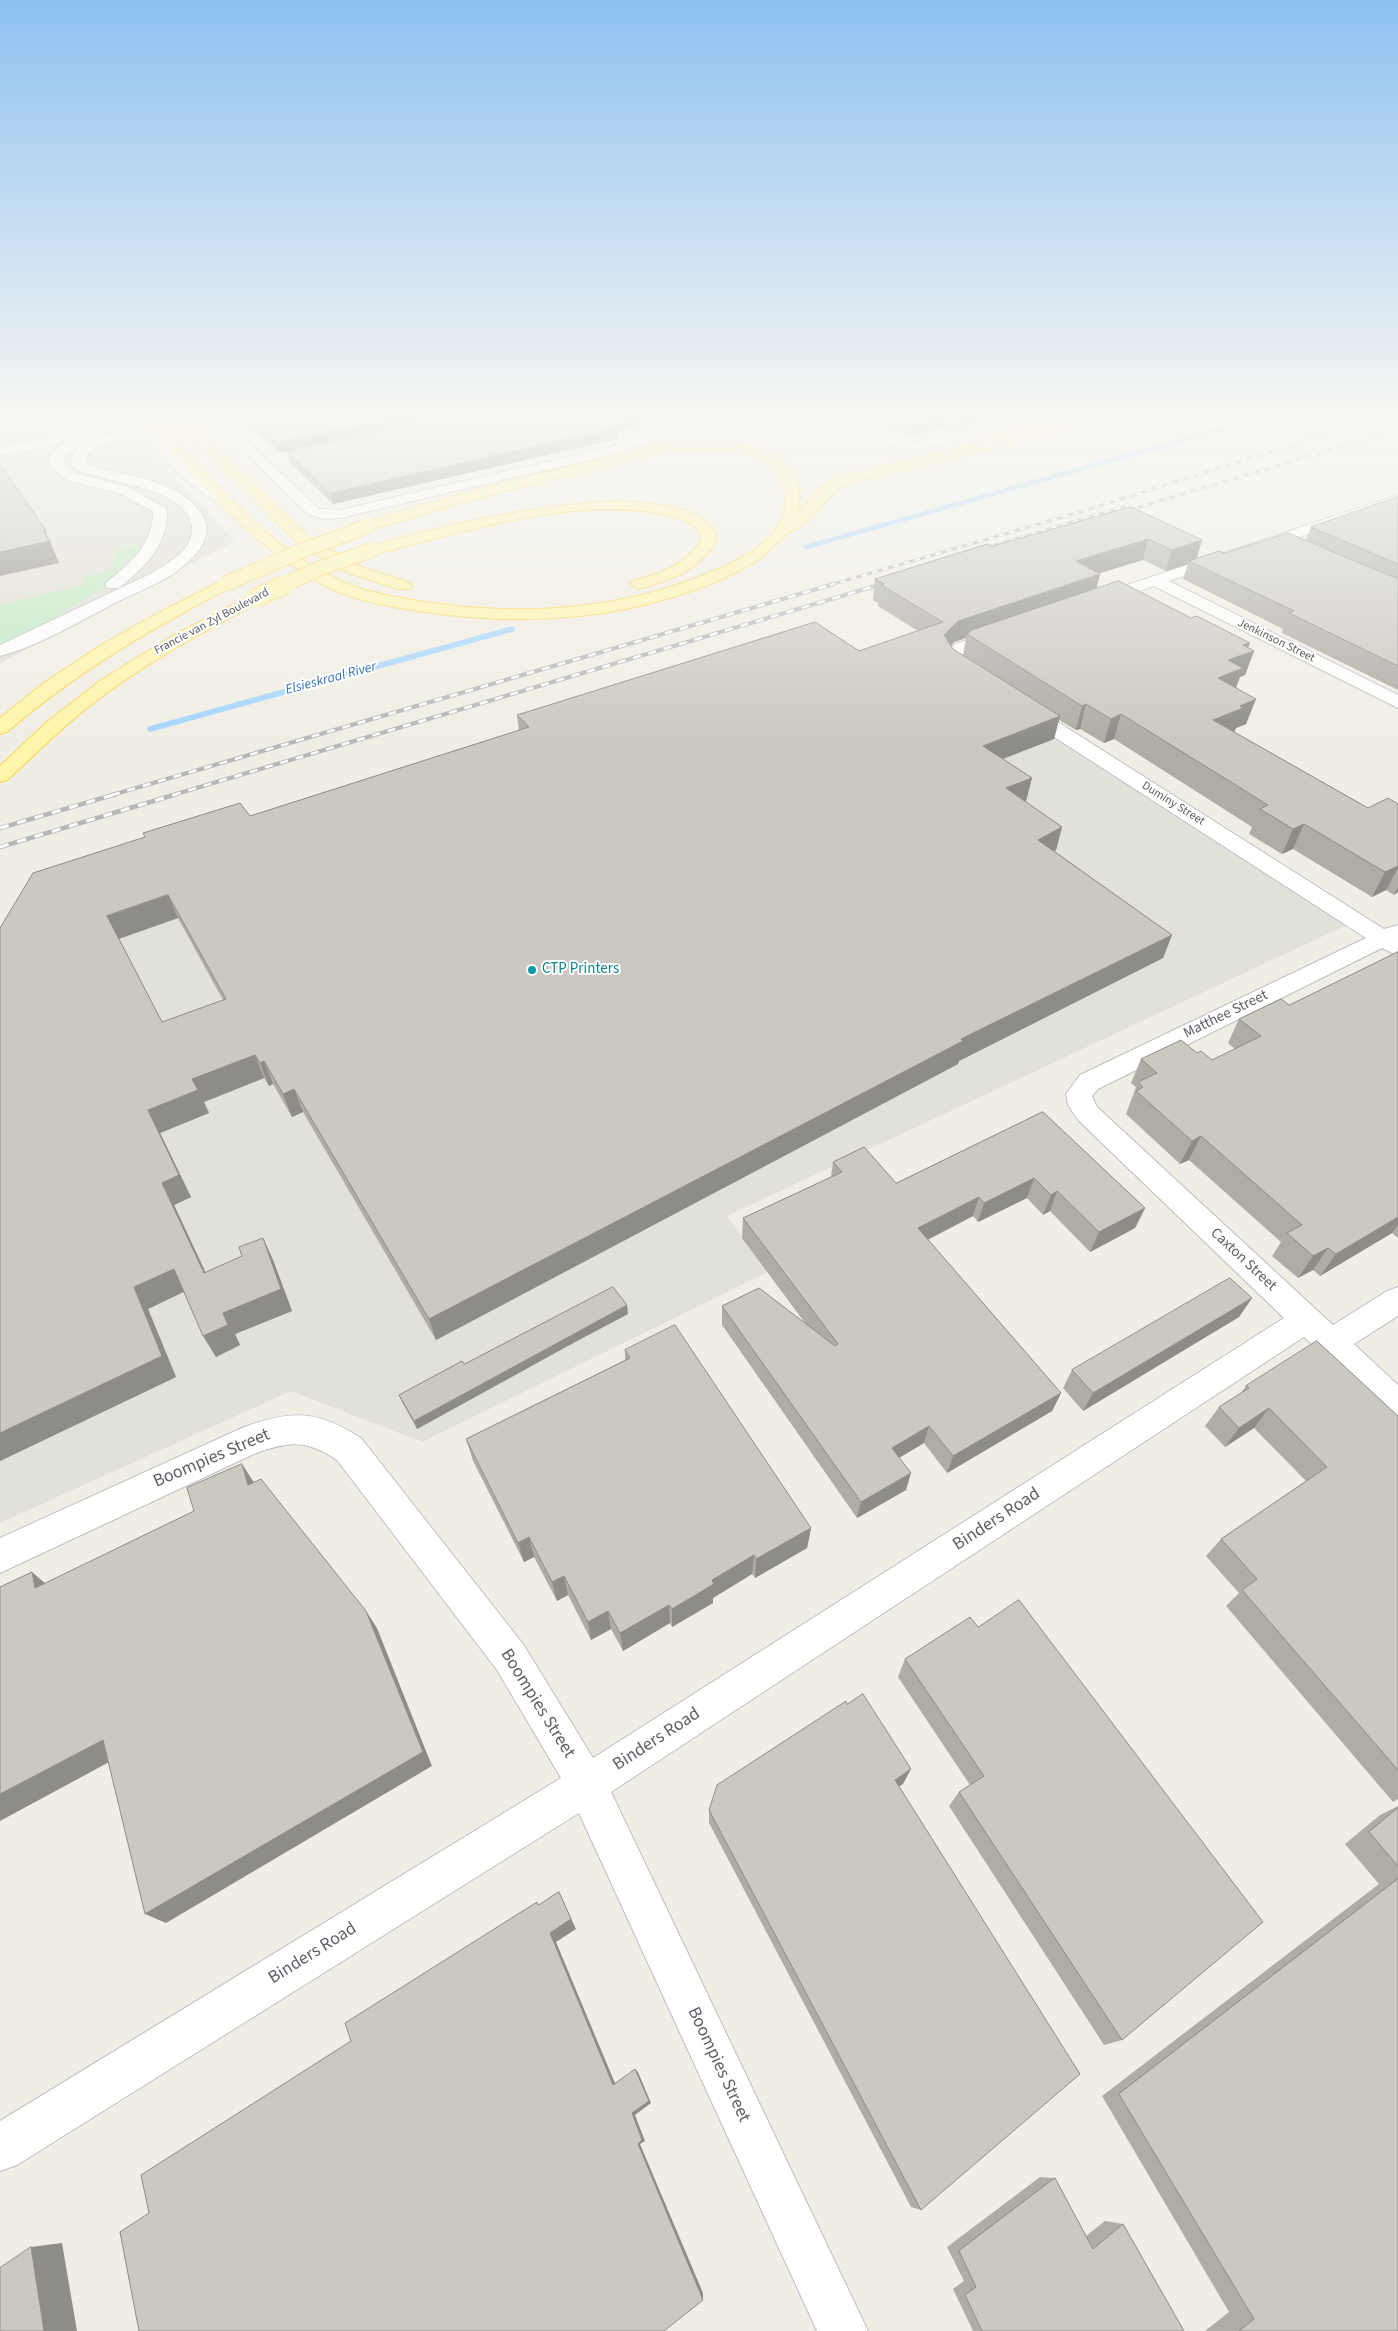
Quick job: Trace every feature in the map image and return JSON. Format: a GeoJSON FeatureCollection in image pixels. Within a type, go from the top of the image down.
{"type":"FeatureCollection","features":[{"type":"Feature","properties":{"kind":"main road","name":"Francie van Zyl Boulevard"},"geometry":{"type":"LineString","coordinates":[[253,526],[276,548],[330,582],[386,600],[468,612],[543,613],[585,609],[672,593],[714,578],[751,559],[785,526]]}},
{"type":"Feature","properties":{"kind":"main road"},"geometry":{"type":"LineString","coordinates":[[286,526],[304,542],[355,570],[376,578],[424,590]]}},
{"type":"Feature","properties":{"kind":"main road","name":"Francie van Zyl Boulevard"},"geometry":{"type":"LineString","coordinates":[[0,728],[52,685],[139,630],[225,584],[299,552],[369,526]]}},
{"type":"Feature","properties":{"kind":"main road","name":"Francie van Zyl Boulevard"},"geometry":{"type":"LineString","coordinates":[[0,776],[62,719],[106,684],[176,640],[255,598],[321,568],[372,550],[469,526]]}},
{"type":"Feature","properties":{"kind":"main road","name":"Francie van Zyl Boulevard"},"geometry":{"type":"LineString","coordinates":[[622,587],[664,576],[693,560],[703,551],[709,539],[704,526]]}},
{"type":"Feature","properties":{"kind":"main road"},"geometry":{"type":"LineString","coordinates":[[781,531],[790,526]]}},
{"type":"Feature","properties":{"kind":"street"},"geometry":{"type":"LineString","coordinates":[[17,644],[144,566],[165,546],[170,538],[172,526]]}},
{"type":"Feature","properties":{"kind":"street"},"geometry":{"type":"LineString","coordinates":[[0,651],[41,635],[171,561],[186,546],[192,529],[191,526]]}},
{"type":"Feature","properties":{"kind":"street"},"geometry":{"type":"LineString","coordinates":[[1080,606],[1322,526]]}},
{"type":"Feature","properties":{"kind":"street"},"geometry":{"type":"LineString","coordinates":[[41,635],[165,559],[181,538]]}},
{"type":"Feature","properties":{"kind":"street"},"geometry":{"type":"LineString","coordinates":[[1275,540],[1292,548]]}},
{"type":"Feature","properties":{"kind":"street","name":"Jenkinson Street"},"geometry":{"type":"LineString","coordinates":[[1154,580],[1398,702]]}},
{"type":"Feature","properties":{"kind":"street","name":"Duminy Street"},"geometry":{"type":"LineString","coordinates":[[1016,629],[961,648],[951,657],[956,665],[1393,939]]}},
{"type":"Feature","properties":{"kind":"street"},"geometry":{"type":"LineString","coordinates":[[1378,691],[1398,683]]}},
{"type":"Feature","properties":{"kind":"street","name":"Matthee Street"},"geometry":{"type":"LineString","coordinates":[[1088,1114],[1081,1105],[1079,1094],[1089,1082],[1393,939]]}},
{"type":"Feature","properties":{"kind":"street","name":"Caxton Street"},"geometry":{"type":"LineString","coordinates":[[1088,1114],[1398,1406]]}},
{"type":"Feature","properties":{"kind":"street","name":"Binders Road"},"geometry":{"type":"LineString","coordinates":[[0,2148],[1319,1331],[1398,1300]]}},
{"type":"Feature","properties":{"kind":"street","name":"Boompies Street"},"geometry":{"type":"LineString","coordinates":[[0,1556],[244,1442],[272,1432],[298,1428],[328,1434],[349,1449],[510,1657],[587,1785],[842,2331]]}},
{"type":"Feature","properties":{"kind":"shaded area"},"geometry":{"type":"Polygon","coordinates":[[[0,526],[221,526],[235,541],[0,663],[0,526]]]}},
{"type":"Feature","properties":{"kind":"shaded area"},"geometry":{"type":"Polygon","coordinates":[[[798,640],[843,672],[912,647],[1351,923],[727,1216],[768,1272],[422,1442],[291,1391],[0,1523],[0,941],[31,887],[798,640]]]}},
{"type":"Feature","properties":{"kind":"green space"},"geometry":{"type":"Polygon","coordinates":[[[148,544],[140,558],[125,565],[111,583],[46,622],[0,645],[0,605],[86,584],[82,578],[102,572],[110,567],[115,560],[114,552],[148,544]]]}},
{"type":"Feature","properties":{"kind":"building"},"geometry":{"type":"Polygon","coordinates":[[[0,526],[43,526],[45,529],[43,530],[50,541],[0,552],[0,526]]]}},
{"type":"Feature","properties":{"kind":"building","name":"CTP Printers"},"geometry":{"type":"Polygon","coordinates":[[[1064,526],[1171,526],[1202,540],[1172,550],[1148,539],[1076,561],[1100,574],[958,621],[944,635],[953,649],[1060,716],[983,746],[1032,778],[1006,788],[1062,827],[1038,840],[1172,935],[961,1039],[963,1041],[429,1319],[294,1089],[283,1094],[264,1061],[260,1063],[255,1055],[192,1079],[198,1090],[148,1110],[179,1175],[162,1183],[204,1273],[242,1256],[239,1247],[263,1238],[281,1289],[223,1313],[228,1325],[203,1336],[174,1269],[134,1287],[162,1356],[0,1433],[0,928],[33,873],[145,837],[143,833],[240,803],[250,816],[529,727],[517,715],[815,622],[859,651],[943,622],[881,585],[884,584],[875,579],[987,544],[992,546],[1064,526]],[[168,895],[107,916],[162,1022],[226,999],[168,895]]]}},
{"type":"Feature","properties":{"kind":"building"},"geometry":{"type":"Polygon","coordinates":[[[1398,526],[1398,564],[1311,527],[1398,526]]]}},
{"type":"Feature","properties":{"kind":"building"},"geometry":{"type":"Polygon","coordinates":[[[1288,533],[1398,579],[1398,666],[1289,613],[1294,611],[1189,561],[1219,551],[1225,553],[1288,533]]]}},
{"type":"Feature","properties":{"kind":"building"},"geometry":{"type":"Polygon","coordinates":[[[1119,581],[1191,618],[1197,616],[1250,643],[1243,645],[1254,651],[1228,660],[1243,668],[1218,678],[1256,699],[1240,706],[1243,708],[1213,720],[1368,808],[1388,798],[1398,804],[1398,866],[1385,872],[1304,824],[1293,829],[1260,809],[1268,805],[1121,714],[1111,719],[1086,704],[1082,706],[967,634],[972,630],[1119,581]]]}},
{"type":"Feature","properties":{"kind":"building"},"geometry":{"type":"Polygon","coordinates":[[[1398,952],[1398,1217],[1336,1254],[1328,1248],[1313,1256],[1287,1233],[1302,1225],[1201,1136],[1192,1141],[1136,1091],[1143,1087],[1138,1082],[1157,1073],[1141,1059],[1181,1040],[1197,1053],[1201,1051],[1212,1060],[1261,1036],[1239,1019],[1281,999],[1289,1005],[1398,952]]]}},
{"type":"Feature","properties":{"kind":"building"},"geometry":{"type":"Polygon","coordinates":[[[1043,1112],[1145,1208],[1099,1232],[1057,1191],[1051,1195],[1034,1178],[984,1203],[979,1197],[918,1228],[1061,1393],[953,1456],[929,1426],[892,1448],[911,1473],[861,1502],[722,1306],[759,1288],[835,1346],[838,1344],[743,1218],[842,1172],[833,1162],[864,1147],[896,1183],[1043,1112]]]}},
{"type":"Feature","properties":{"kind":"building"},"geometry":{"type":"Polygon","coordinates":[[[1230,1278],[1252,1298],[1093,1393],[1072,1370],[1230,1278]]]}},
{"type":"Feature","properties":{"kind":"building"},"geometry":{"type":"Polygon","coordinates":[[[613,1287],[627,1305],[414,1421],[399,1395],[462,1361],[464,1364],[613,1287]]]}},
{"type":"Feature","properties":{"kind":"building"},"geometry":{"type":"Polygon","coordinates":[[[675,1325],[811,1528],[756,1559],[754,1555],[712,1580],[714,1584],[672,1609],[669,1605],[620,1633],[608,1611],[588,1622],[564,1576],[552,1582],[529,1537],[518,1543],[466,1439],[630,1358],[625,1350],[675,1325]]]}},
{"type":"Feature","properties":{"kind":"building"},"geometry":{"type":"Polygon","coordinates":[[[1317,1341],[1398,1416],[1398,1770],[1242,1590],[1257,1579],[1221,1539],[1327,1467],[1269,1408],[1239,1428],[1219,1407],[1249,1388],[1246,1386],[1317,1341]]]}},
{"type":"Feature","properties":{"kind":"building"},"geometry":{"type":"Polygon","coordinates":[[[242,1464],[248,1485],[261,1479],[366,1611],[423,1752],[145,1914],[103,1740],[0,1794],[0,1587],[32,1572],[35,1588],[194,1511],[187,1488],[242,1464]]]}},
{"type":"Feature","properties":{"kind":"building"},"geometry":{"type":"Polygon","coordinates":[[[1019,1600],[1263,1922],[1122,2040],[959,1792],[984,1776],[905,1659],[970,1617],[978,1627],[1019,1600]]]}},
{"type":"Feature","properties":{"kind":"building"},"geometry":{"type":"Polygon","coordinates":[[[863,1694],[911,1769],[895,1780],[1080,2074],[921,2210],[709,1810],[717,1785],[846,1701],[847,1704],[863,1694]]]}},
{"type":"Feature","properties":{"kind":"building"},"geometry":{"type":"Polygon","coordinates":[[[1398,1808],[1398,1866],[1369,1832],[1398,1808]]]}},
{"type":"Feature","properties":{"kind":"building"},"geometry":{"type":"Polygon","coordinates":[[[1398,1879],[1398,2331],[1239,2331],[1254,2319],[1119,2094],[1398,1879]]]}},
{"type":"Feature","properties":{"kind":"building"},"geometry":{"type":"Polygon","coordinates":[[[559,1892],[571,1919],[550,1933],[613,2085],[635,2069],[649,2101],[632,2113],[642,2140],[638,2144],[703,2300],[664,2331],[139,2331],[120,2232],[149,2213],[141,2175],[351,2041],[345,2023],[537,1902],[538,1905],[559,1892]]]}},
{"type":"Feature","properties":{"kind":"building"},"geometry":{"type":"Polygon","coordinates":[[[1055,2178],[1093,2249],[1123,2224],[1184,2331],[982,2331],[965,2295],[976,2287],[959,2251],[1055,2178]]]}},
{"type":"Feature","properties":{"kind":"building"},"geometry":{"type":"Polygon","coordinates":[[[31,2247],[44,2331],[0,2331],[0,2268],[31,2247]]]}},
{"type":"Feature","properties":{"kind":"waterway","name":"Elsieskraal River"},"geometry":{"type":"LineString","coordinates":[[806,547],[881,526]]}},
{"type":"Feature","properties":{"kind":"waterway","name":"Elsieskraal River"},"geometry":{"type":"LineString","coordinates":[[150,729],[512,629]]}},
{"type":"Feature","properties":{"kind":"railway"},"geometry":{"type":"LineString","coordinates":[[830,585],[1033,526]]}},
{"type":"Feature","properties":{"kind":"railway"},"geometry":{"type":"LineString","coordinates":[[978,550],[1060,526]]}},
{"type":"Feature","properties":{"kind":"railway"},"geometry":{"type":"LineString","coordinates":[[877,585],[888,582]]}},
{"type":"Feature","properties":{"kind":"railway"},"geometry":{"type":"LineString","coordinates":[[112,795],[834,584]]}},
{"type":"Feature","properties":{"kind":"railway"},"geometry":{"type":"LineString","coordinates":[[173,795],[882,584]]}},
{"type":"Feature","properties":{"kind":"railway"},"geometry":{"type":"LineString","coordinates":[[0,828],[116,794]]}},
{"type":"Feature","properties":{"kind":"railway"},"geometry":{"type":"LineString","coordinates":[[0,847],[177,794]]}},
{"type":"Feature","properties":{"kind":"place","name":"CTP Printers"},"geometry":{"type":"Point","coordinates":[532,970]}}]}
